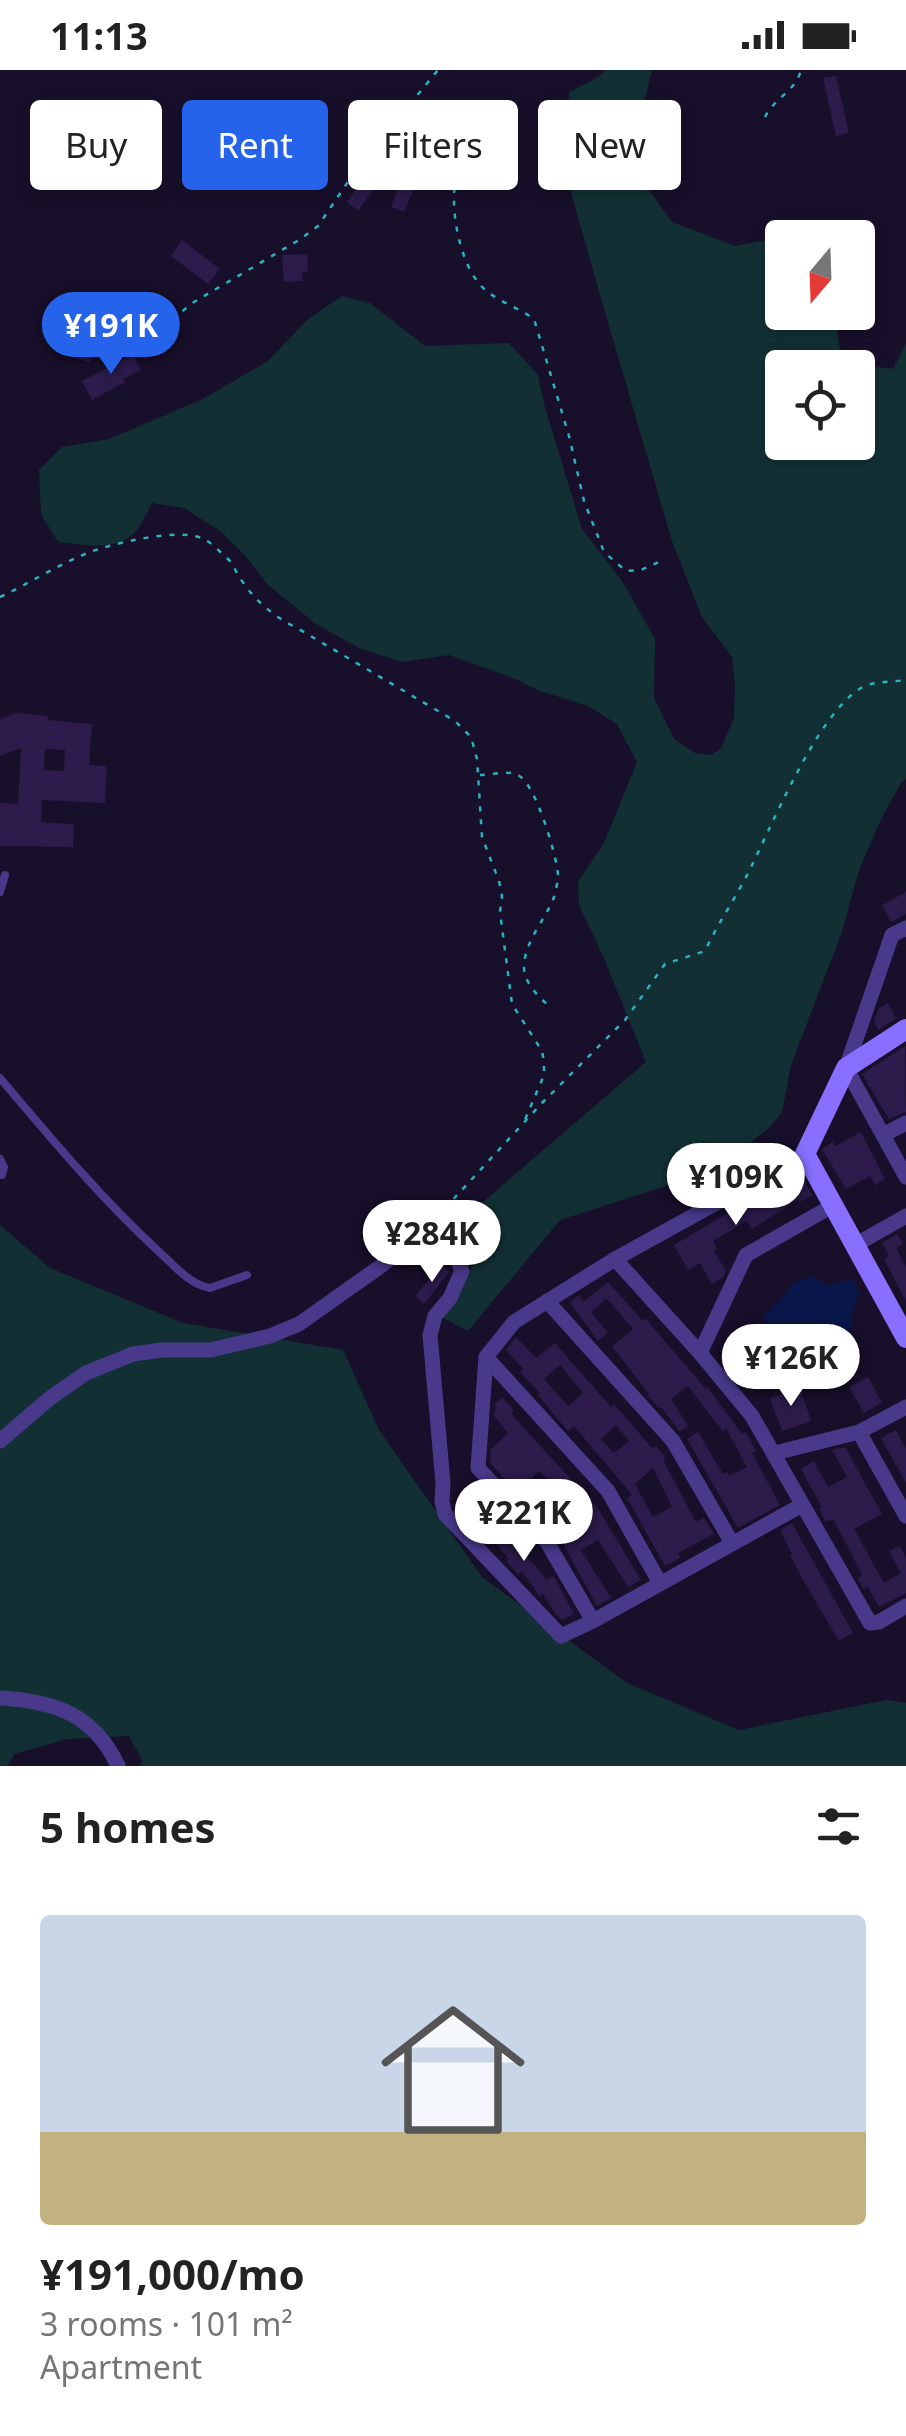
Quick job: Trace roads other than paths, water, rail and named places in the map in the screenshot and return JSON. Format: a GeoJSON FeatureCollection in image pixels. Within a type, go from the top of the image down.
{"type":"FeatureCollection","features":[{"type":"Feature","properties":{"kind":"street"},"geometry":{"type":"LineString","coordinates":[[592,1621],[547,1542],[478,1468],[486,1357],[514,1322],[547,1301],[805,1154],[846,1068],[892,935],[906,928]]}},
{"type":"Feature","properties":{"kind":"street"},"geometry":{"type":"LineString","coordinates":[[846,1068],[906,1030]]}},
{"type":"Feature","properties":{"kind":"street"},"geometry":{"type":"LineString","coordinates":[[846,1068],[906,1177]]}},
{"type":"Feature","properties":{"kind":"street"},"geometry":{"type":"LineString","coordinates":[[883,1135],[906,1123]]}},
{"type":"Feature","properties":{"kind":"street"},"geometry":{"type":"LineString","coordinates":[[805,1154],[855,1246],[900,1313],[906,1338]]}},
{"type":"Feature","properties":{"kind":"street"},"geometry":{"type":"LineString","coordinates":[[700,1353],[746,1254],[834,1205]]}},
{"type":"Feature","properties":{"kind":"street"},"geometry":{"type":"LineString","coordinates":[[855,1246],[906,1216]]}},
{"type":"Feature","properties":{"kind":"street"},"geometry":{"type":"LineString","coordinates":[[0,1441],[86,1373],[133,1354],[211,1350],[270,1336],[299,1324],[381,1266],[427,1227],[454,1251],[462,1272],[450,1298],[435,1316],[430,1336],[445,1514],[561,1636],[802,1505]]}},
{"type":"Feature","properties":{"kind":"street"},"geometry":{"type":"LineString","coordinates":[[615,1259],[752,1416],[870,1623],[906,1606]]}},
{"type":"Feature","properties":{"kind":"street"},"geometry":{"type":"LineString","coordinates":[[547,1301],[673,1441],[732,1543]]}},
{"type":"Feature","properties":{"kind":"street"},"geometry":{"type":"LineString","coordinates":[[486,1357],[608,1491],[660,1584]]}},
{"type":"Feature","properties":{"kind":"street"},"geometry":{"type":"LineString","coordinates":[[775,1453],[858,1432],[906,1407]]}},
{"type":"Feature","properties":{"kind":"street"},"geometry":{"type":"LineString","coordinates":[[858,1432],[906,1516]]}},
{"type":"Feature","properties":{"kind":"street"},"geometry":{"type":"LineString","coordinates":[[0,1698],[29,1700],[73,1715],[94,1729],[118,1766]]}},
{"type":"Feature","properties":{"kind":"lane"},"geometry":{"type":"LineString","coordinates":[[0,892],[4,874]]}},
{"type":"Feature","properties":{"kind":"lane"},"geometry":{"type":"LineString","coordinates":[[0,1078],[129,1224],[191,1281],[210,1288],[246,1275]]}},
{"type":"Feature","properties":{"kind":"lane"},"geometry":{"type":"LineString","coordinates":[[0,1159],[2,1175]]}}]}
